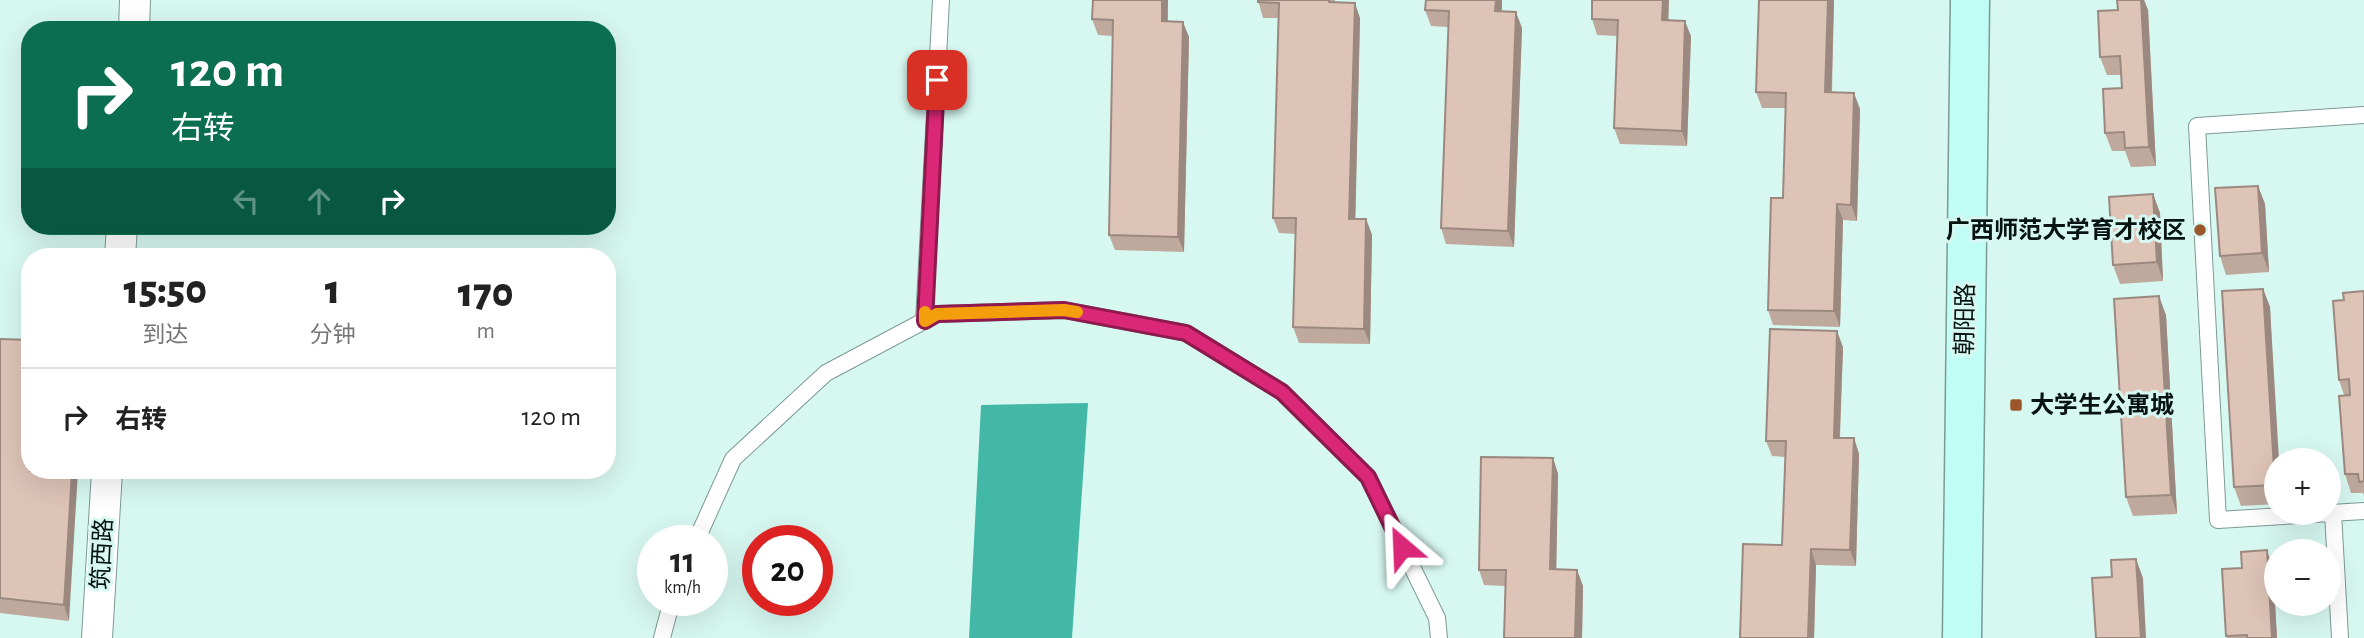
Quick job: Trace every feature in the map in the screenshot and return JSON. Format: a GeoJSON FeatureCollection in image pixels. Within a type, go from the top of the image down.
{"type":"FeatureCollection","features":[{"type":"Feature","properties":{"kind":"street"},"geometry":{"type":"LineString","coordinates":[[134,21],[135,0]]}},
{"type":"Feature","properties":{"kind":"street","name":"朝阳路"},"geometry":{"type":"LineString","coordinates":[[1962,638],[1970,0]]}},
{"type":"Feature","properties":{"kind":"street","name":"筑西路"},"geometry":{"type":"LineString","coordinates":[[97,638],[107,479]]}},
{"type":"Feature","properties":{"kind":"lane"},"geometry":{"type":"LineString","coordinates":[[925,321],[940,0]]}},
{"type":"Feature","properties":{"kind":"lane"},"geometry":{"type":"LineString","coordinates":[[2264,517],[2218,520],[2197,126],[2364,115]]}},
{"type":"Feature","properties":{"kind":"lane"},"geometry":{"type":"LineString","coordinates":[[703,525],[733,459],[826,373],[937,314],[1064,310],[1186,333],[1282,392],[1368,477],[1437,618],[1439,638]]}},
{"type":"Feature","properties":{"kind":"lane"},"geometry":{"type":"LineString","coordinates":[[2341,513],[2364,512]]}},
{"type":"Feature","properties":{"kind":"lane"},"geometry":{"type":"LineString","coordinates":[[2334,525],[2340,638]]}},
{"type":"Feature","properties":{"kind":"lane"},"geometry":{"type":"LineString","coordinates":[[662,638],[668,616]]}},
{"type":"Feature","properties":{"kind":"shaded area"},"geometry":{"type":"Polygon","coordinates":[[[1088,403],[1072,638],[969,638],[981,405],[1088,403]]]}},
{"type":"Feature","properties":{"kind":"building"},"geometry":{"type":"Polygon","coordinates":[[[1093,0],[1162,0],[1162,21],[1183,22],[1178,237],[1109,235],[1113,20],[1092,19],[1093,0]]]}},
{"type":"Feature","properties":{"kind":"building"},"geometry":{"type":"Polygon","coordinates":[[[1258,0],[1329,0],[1355,3],[1349,219],[1366,219],[1364,329],[1293,327],[1296,218],[1273,218],[1279,3],[1258,0]]]}},
{"type":"Feature","properties":{"kind":"building"},"geometry":{"type":"Polygon","coordinates":[[[1426,0],[1496,0],[1495,11],[1516,12],[1508,231],[1441,228],[1449,11],[1425,10],[1426,0]]]}},
{"type":"Feature","properties":{"kind":"building"},"geometry":{"type":"Polygon","coordinates":[[[1592,0],[1663,0],[1662,20],[1685,21],[1682,131],[1614,128],[1618,20],[1592,19],[1592,0]]]}},
{"type":"Feature","properties":{"kind":"building"},"geometry":{"type":"Polygon","coordinates":[[[1759,0],[1828,0],[1825,92],[1854,93],[1851,205],[1837,204],[1834,311],[1768,310],[1771,198],[1783,198],[1786,93],[1756,92],[1759,0]]]}},
{"type":"Feature","properties":{"kind":"building"},"geometry":{"type":"Polygon","coordinates":[[[2117,0],[2141,0],[2149,147],[2125,148],[2124,132],[2105,133],[2103,89],[2122,88],[2120,56],[2100,57],[2098,11],[2118,10],[2117,0]]]}},
{"type":"Feature","properties":{"kind":"building"},"geometry":{"type":"Polygon","coordinates":[[[2258,186],[2262,253],[2220,256],[2215,188],[2258,186]]]}},
{"type":"Feature","properties":{"kind":"building"},"geometry":{"type":"Polygon","coordinates":[[[2153,194],[2157,262],[2113,265],[2109,197],[2153,194]]]}},
{"type":"Feature","properties":{"kind":"building"},"geometry":{"type":"Polygon","coordinates":[[[2263,289],[2273,448],[2264,448],[2264,486],[2234,487],[2222,291],[2263,289]]]}},
{"type":"Feature","properties":{"kind":"building"},"geometry":{"type":"Polygon","coordinates":[[[2364,291],[2364,481],[2359,482],[2358,474],[2345,474],[2339,396],[2350,395],[2349,379],[2339,380],[2333,301],[2344,300],[2343,293],[2364,291]]]}},
{"type":"Feature","properties":{"kind":"building"},"geometry":{"type":"Polygon","coordinates":[[[2159,296],[2171,495],[2126,497],[2114,299],[2159,296]]]}},
{"type":"Feature","properties":{"kind":"building"},"geometry":{"type":"Polygon","coordinates":[[[1770,329],[1837,331],[1834,438],[1854,438],[1850,550],[1811,549],[1808,638],[1740,638],[1743,544],[1782,545],[1786,441],[1766,441],[1770,329]]]}},
{"type":"Feature","properties":{"kind":"building"},"geometry":{"type":"Polygon","coordinates":[[[0,339],[21,340],[21,479],[72,479],[64,605],[0,598],[0,339]]]}},
{"type":"Feature","properties":{"kind":"building"},"geometry":{"type":"Polygon","coordinates":[[[1481,457],[1553,458],[1550,569],[1577,570],[1575,638],[1504,638],[1506,570],[1479,570],[1481,457]]]}},
{"type":"Feature","properties":{"kind":"building"},"geometry":{"type":"Polygon","coordinates":[[[2264,550],[2264,616],[2271,616],[2272,638],[2226,636],[2222,569],[2242,568],[2241,552],[2264,550]]]}},
{"type":"Feature","properties":{"kind":"building"},"geometry":{"type":"Polygon","coordinates":[[[2136,559],[2141,638],[2096,638],[2092,578],[2112,577],[2111,560],[2136,559]]]}},
{"type":"Feature","properties":{"kind":"slow traffic"},"geometry":{"type":"LineString","coordinates":[[925,312],[925,321],[937,314],[1064,310],[1077,312]]}},
{"type":"Feature","properties":{"kind":"place","name":"广西师范大学育才校区"},"geometry":{"type":"Point","coordinates":[2200,230]}},
{"type":"Feature","properties":{"kind":"place","name":"大学生公寓城"},"geometry":{"type":"Point","coordinates":[2016,405]}},
{"type":"Feature","properties":{"kind":"route"},"geometry":{"type":"LineString","coordinates":[[937,80],[925,321],[937,314],[1064,310],[1186,333],[1282,392],[1368,477],[1402,547]]}}]}
